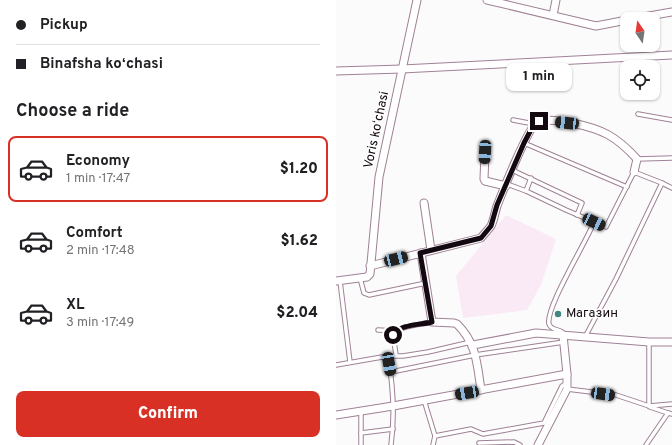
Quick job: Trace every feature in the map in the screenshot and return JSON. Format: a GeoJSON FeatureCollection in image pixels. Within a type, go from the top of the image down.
{"type":"FeatureCollection","features":[{"type":"Feature","properties":{"kind":"street","name":"Voris koʻchasi"},"geometry":{"type":"LineString","coordinates":[[370,266],[379,177],[417,0]]}},
{"type":"Feature","properties":{"kind":"street"},"geometry":{"type":"LineString","coordinates":[[487,0],[596,26],[620,21]]}},
{"type":"Feature","properties":{"kind":"street"},"geometry":{"type":"LineString","coordinates":[[553,15],[556,0]]}},
{"type":"Feature","properties":{"kind":"street"},"geometry":{"type":"LineString","coordinates":[[660,14],[672,12]]}},
{"type":"Feature","properties":{"kind":"street"},"geometry":{"type":"LineString","coordinates":[[336,71],[402,69],[672,54]]}},
{"type":"Feature","properties":{"kind":"street"},"geometry":{"type":"LineString","coordinates":[[338,281],[368,276],[370,266],[481,238],[491,226],[506,185],[524,143],[534,124],[539,121],[545,120],[591,127],[608,134],[624,145],[637,159],[634,172]]}},
{"type":"Feature","properties":{"kind":"street"},"geometry":{"type":"LineString","coordinates":[[485,152],[485,181],[506,185]]}},
{"type":"Feature","properties":{"kind":"street"},"geometry":{"type":"LineString","coordinates":[[424,203],[431,250]]}},
{"type":"Feature","properties":{"kind":"street"},"geometry":{"type":"LineString","coordinates":[[420,253],[432,322],[457,324],[472,344],[481,390]]}},
{"type":"Feature","properties":{"kind":"street"},"geometry":{"type":"LineString","coordinates":[[472,344],[536,333],[563,338],[672,342]]}},
{"type":"Feature","properties":{"kind":"street"},"geometry":{"type":"LineString","coordinates":[[538,445],[567,386],[563,338]]}},
{"type":"Feature","properties":{"kind":"street"},"geometry":{"type":"LineString","coordinates":[[336,415],[361,412],[567,374]]}},
{"type":"Feature","properties":{"kind":"lane"},"geometry":{"type":"LineString","coordinates":[[638,114],[672,120]]}},
{"type":"Feature","properties":{"kind":"lane"},"geometry":{"type":"LineString","coordinates":[[513,120],[534,124]]}},
{"type":"Feature","properties":{"kind":"lane"},"geometry":{"type":"LineString","coordinates":[[524,143],[627,187]]}},
{"type":"Feature","properties":{"kind":"lane"},"geometry":{"type":"LineString","coordinates":[[637,159],[672,158]]}},
{"type":"Feature","properties":{"kind":"lane"},"geometry":{"type":"LineString","coordinates":[[512,170],[582,203],[577,215]]}},
{"type":"Feature","properties":{"kind":"lane"},"geometry":{"type":"LineString","coordinates":[[506,185],[509,183],[526,190],[577,215],[606,227],[634,172],[672,188]]}},
{"type":"Feature","properties":{"kind":"lane"},"geometry":{"type":"LineString","coordinates":[[526,190],[531,178]]}},
{"type":"Feature","properties":{"kind":"lane"},"geometry":{"type":"LineString","coordinates":[[585,338],[616,279],[662,183]]}},
{"type":"Feature","properties":{"kind":"lane"},"geometry":{"type":"LineString","coordinates":[[391,372],[563,338],[560,330],[552,328],[550,325],[551,313],[569,269],[590,235],[594,222]]}},
{"type":"Feature","properties":{"kind":"lane"},"geometry":{"type":"LineString","coordinates":[[360,278],[364,293],[369,295],[426,283]]}},
{"type":"Feature","properties":{"kind":"lane"},"geometry":{"type":"LineString","coordinates":[[338,281],[350,362]]}},
{"type":"Feature","properties":{"kind":"lane"},"geometry":{"type":"LineString","coordinates":[[396,355],[393,335],[396,331],[401,328],[432,322]]}},
{"type":"Feature","properties":{"kind":"lane"},"geometry":{"type":"LineString","coordinates":[[378,330],[396,331]]}},
{"type":"Feature","properties":{"kind":"lane"},"geometry":{"type":"LineString","coordinates":[[649,342],[649,406]]}},
{"type":"Feature","properties":{"kind":"lane"},"geometry":{"type":"LineString","coordinates":[[336,365],[388,356],[403,356],[472,344]]}},
{"type":"Feature","properties":{"kind":"lane"},"geometry":{"type":"LineString","coordinates":[[388,356],[391,372],[393,406],[393,430],[391,445]]}},
{"type":"Feature","properties":{"kind":"lane"},"geometry":{"type":"LineString","coordinates":[[436,436],[471,429],[483,434],[544,423],[562,386],[567,386],[616,395],[670,414],[646,445]]}},
{"type":"Feature","properties":{"kind":"lane"},"geometry":{"type":"LineString","coordinates":[[424,400],[436,436],[433,445]]}},
{"type":"Feature","properties":{"kind":"lane"},"geometry":{"type":"LineString","coordinates":[[649,406],[672,404]]}},
{"type":"Feature","properties":{"kind":"lane"},"geometry":{"type":"LineString","coordinates":[[361,412],[362,445]]}},
{"type":"Feature","properties":{"kind":"lane"},"geometry":{"type":"LineString","coordinates":[[361,433],[393,430]]}},
{"type":"Feature","properties":{"kind":"lane"},"geometry":{"type":"LineString","coordinates":[[479,443],[514,442],[520,445]]}},
{"type":"Feature","properties":{"kind":"shaded area"},"geometry":{"type":"Polygon","coordinates":[[[506,215],[556,239],[541,285],[527,310],[463,318],[456,276],[506,215]]]}},
{"type":"Feature","properties":{"kind":"place","name":"Магазин"},"geometry":{"type":"Point","coordinates":[558,314]}},
{"type":"Feature","properties":{"kind":"route"},"geometry":{"type":"LineString","coordinates":[[393,335],[401,328],[432,322],[420,253],[481,238],[491,226],[497,205],[524,143],[534,124],[539,121]]}}]}
